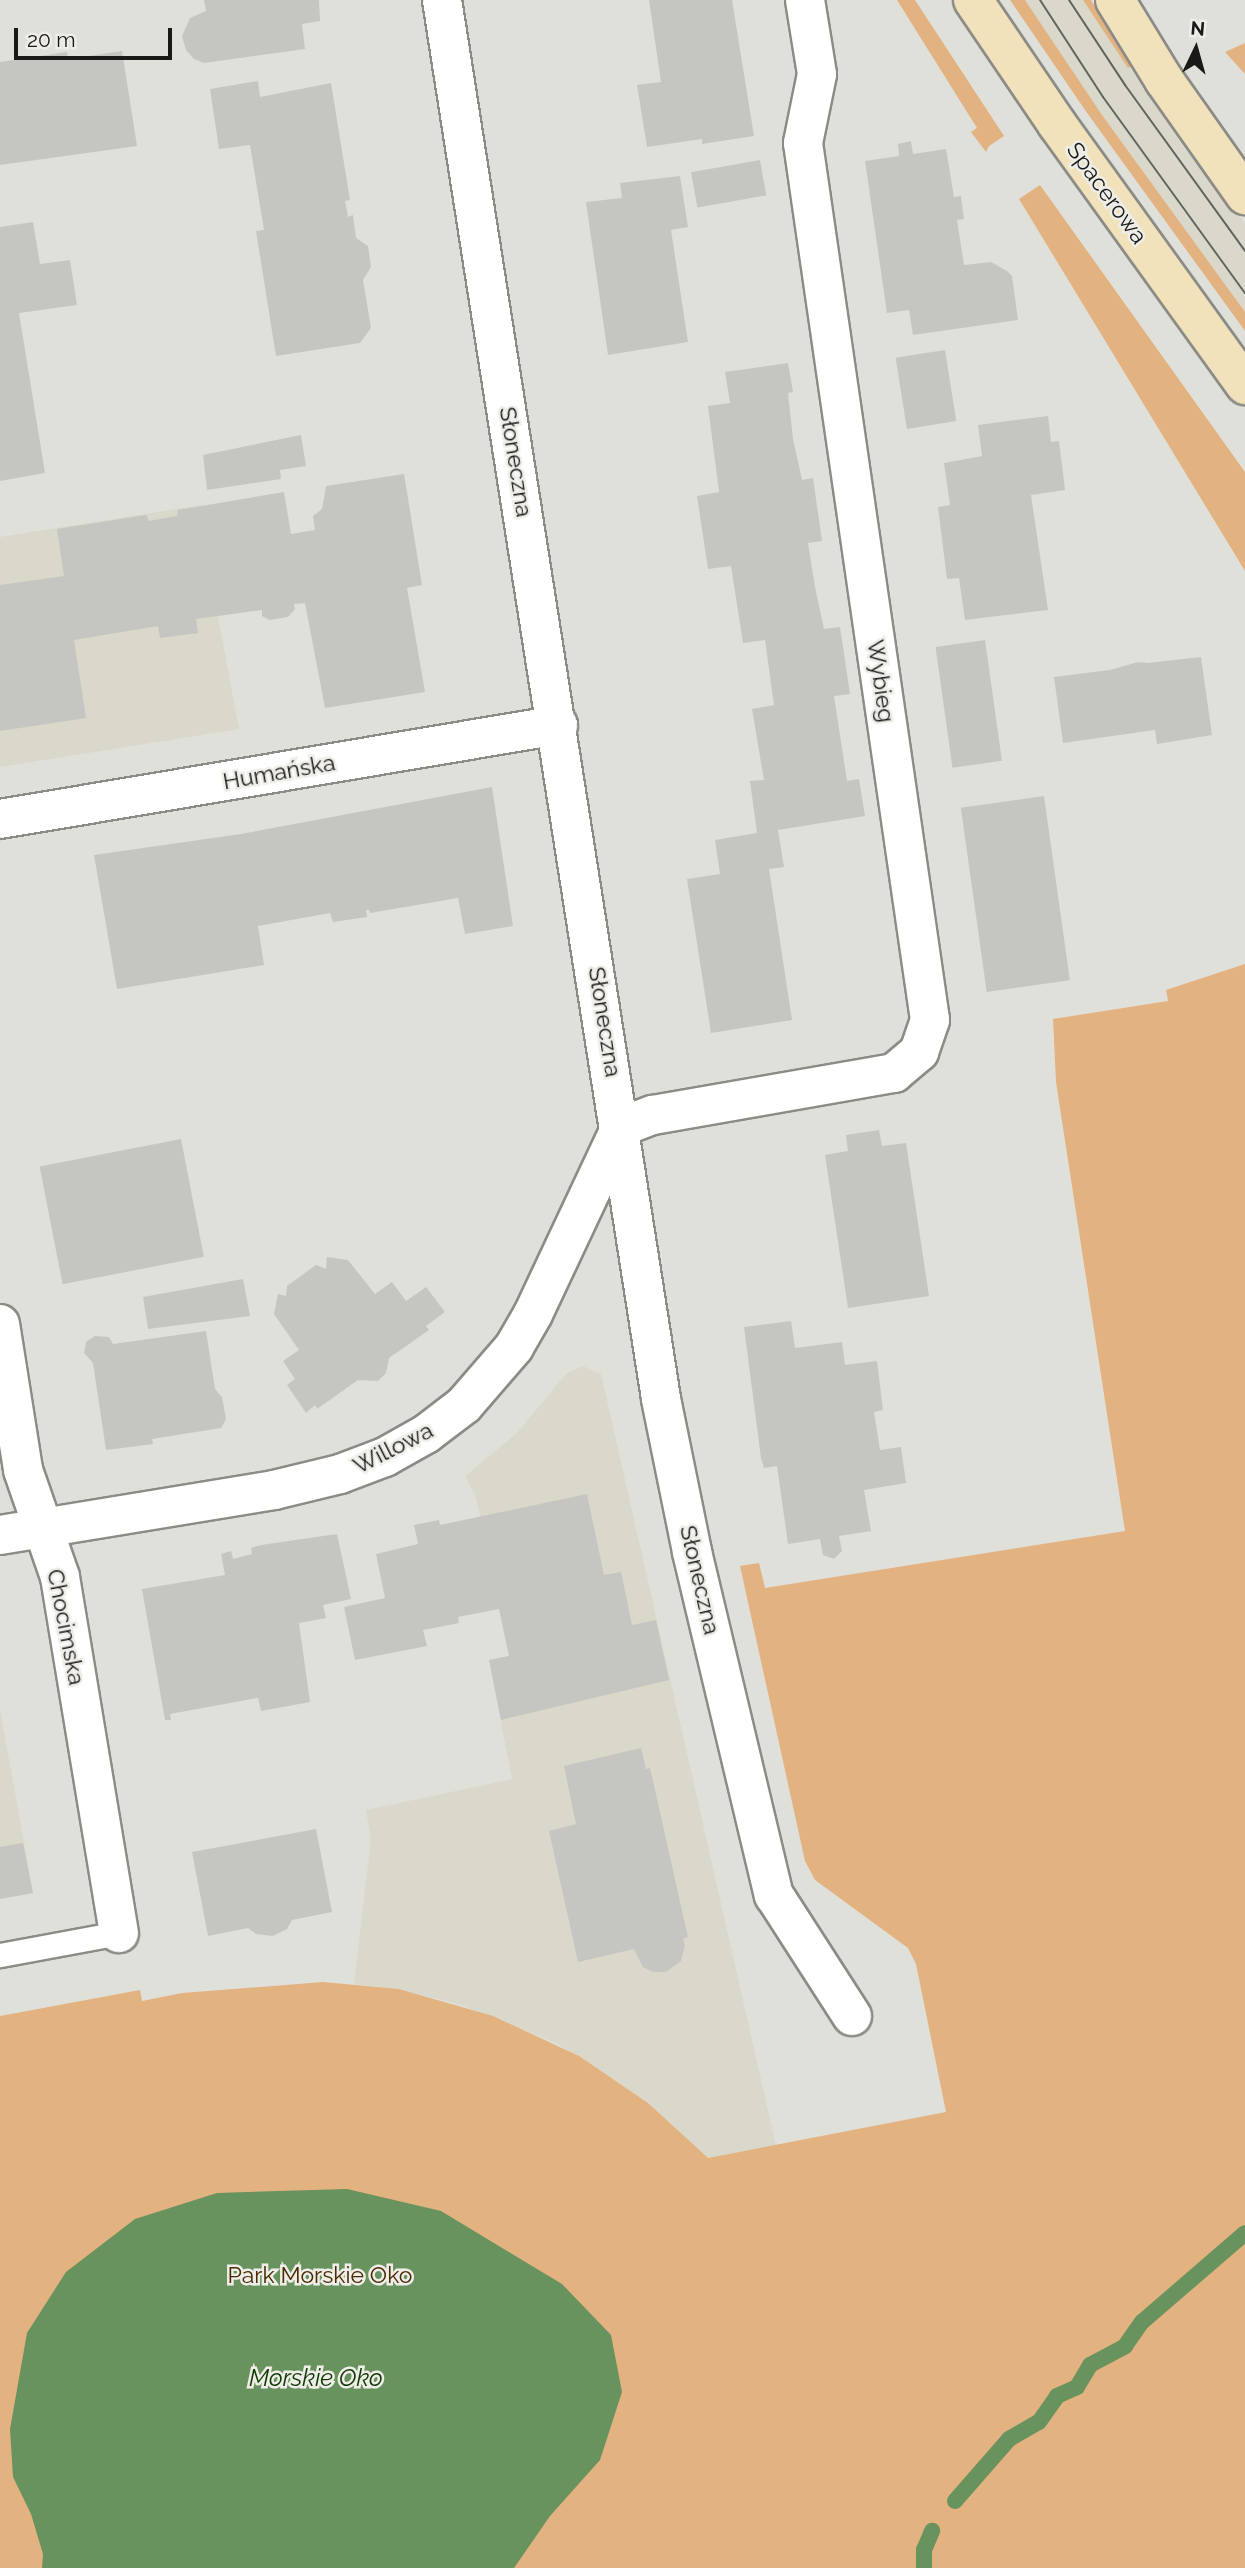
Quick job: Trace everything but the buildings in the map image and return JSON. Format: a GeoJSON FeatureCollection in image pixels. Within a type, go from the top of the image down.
{"type":"FeatureCollection","features":[{"type":"Feature","properties":{"kind":"main road","name":"Spacerowa"},"geometry":{"type":"LineString","coordinates":[[973,0],[1057,124],[1245,385]]}},
{"type":"Feature","properties":{"kind":"main road"},"geometry":{"type":"LineString","coordinates":[[1115,0],[1164,80],[1245,195]]}},
{"type":"Feature","properties":{"kind":"street","name":"Słoneczna"},"geometry":{"type":"LineString","coordinates":[[442,0],[669,1437],[692,1552],[774,1895],[852,2016]]}},
{"type":"Feature","properties":{"kind":"street","name":"Wybieg"},"geometry":{"type":"LineString","coordinates":[[621,1127],[653,1115],[894,1073],[919,1052],[930,1020],[803,143],[817,74],[805,0]]}},
{"type":"Feature","properties":{"kind":"street","name":"Humańska"},"geometry":{"type":"LineString","coordinates":[[0,819],[558,725]]}},
{"type":"Feature","properties":{"kind":"street","name":"Willowa"},"geometry":{"type":"LineString","coordinates":[[0,1535],[287,1487],[340,1474],[384,1457],[426,1434],[464,1405],[514,1348],[533,1314],[621,1127]]}},
{"type":"Feature","properties":{"kind":"street","name":"Chocimska"},"geometry":{"type":"LineString","coordinates":[[0,1324],[23,1470],[60,1577],[119,1933]]}},
{"type":"Feature","properties":{"kind":"lane"},"geometry":{"type":"LineString","coordinates":[[0,1955],[119,1933]]}},
{"type":"Feature","properties":{"kind":"shaded area"},"geometry":{"type":"Polygon","coordinates":[[[1025,0],[1083,0],[1188,153],[1193,150],[1245,224],[1245,312],[1102,115],[1025,0]]]}},
{"type":"Feature","properties":{"kind":"shaded area"},"geometry":{"type":"Polygon","coordinates":[[[202,505],[218,616],[239,729],[0,767],[0,537],[202,505]]]}},
{"type":"Feature","properties":{"kind":"shaded area"},"geometry":{"type":"Polygon","coordinates":[[[583,1366],[601,1374],[776,2146],[707,2158],[648,2103],[558,2044],[461,2005],[399,1989],[354,1984],[371,1839],[366,1810],[512,1779],[489,1660],[509,1656],[476,1497],[465,1476],[516,1434],[566,1374],[583,1366]]]}},
{"type":"Feature","properties":{"kind":"shaded area"},"geometry":{"type":"Polygon","coordinates":[[[0,1709],[33,1893],[0,1899],[0,1709]]]}},
{"type":"Feature","properties":{"kind":"green space"},"geometry":{"type":"Polygon","coordinates":[[[897,0],[915,0],[1004,136],[989,146],[986,152],[971,132],[977,128],[897,0]]]}},
{"type":"Feature","properties":{"kind":"green space"},"geometry":{"type":"Polygon","coordinates":[[[1010,0],[1025,0],[1102,115],[1245,312],[1245,331],[1085,110],[1010,0]]]}},
{"type":"Feature","properties":{"kind":"green space"},"geometry":{"type":"Polygon","coordinates":[[[1083,0],[1091,0],[1131,67],[1128,68],[1083,0]]]}},
{"type":"Feature","properties":{"kind":"green space"},"geometry":{"type":"Polygon","coordinates":[[[1245,43],[1245,74],[1225,52],[1245,43]]]}},
{"type":"Feature","properties":{"kind":"green space"},"geometry":{"type":"Polygon","coordinates":[[[1040,185],[1245,472],[1245,571],[1019,199],[1040,185]]]}},
{"type":"Feature","properties":{"kind":"green space","name":"Park Morskie Oko"},"geometry":{"type":"Polygon","coordinates":[[[1245,964],[1245,2568],[0,2568],[0,2016],[140,1990],[142,2001],[182,1993],[323,1982],[399,1989],[493,2016],[579,2056],[648,2103],[708,2158],[946,2112],[916,1964],[908,1948],[815,1880],[805,1861],[740,1566],[759,1563],[765,1588],[1125,1531],[1056,1082],[1053,1019],[1168,1001],[1166,990],[1245,964]]]}},
{"type":"Feature","properties":{"kind":"water","name":"Morskie Oko"},"geometry":{"type":"Polygon","coordinates":[[[347,2189],[441,2211],[562,2284],[611,2335],[622,2392],[600,2460],[550,2516],[514,2568],[42,2568],[43,2554],[31,2514],[13,2477],[10,2429],[27,2333],[66,2272],[135,2219],[217,2193],[347,2189]]]}},
{"type":"Feature","properties":{"kind":"waterway"},"geometry":{"type":"LineString","coordinates":[[955,2501],[1009,2439],[1039,2422],[1057,2396],[1077,2387],[1090,2365],[1125,2346],[1142,2322],[1245,2233]]}},
{"type":"Feature","properties":{"kind":"waterway"},"geometry":{"type":"LineString","coordinates":[[924,2568],[924,2550],[932,2531]]}},
{"type":"Feature","properties":{"kind":"tram line"},"geometry":{"type":"LineString","coordinates":[[1040,0],[1103,97],[1245,293]]}},
{"type":"Feature","properties":{"kind":"tram line"},"geometry":{"type":"LineString","coordinates":[[1069,0],[1125,85],[1245,251]]}}]}
